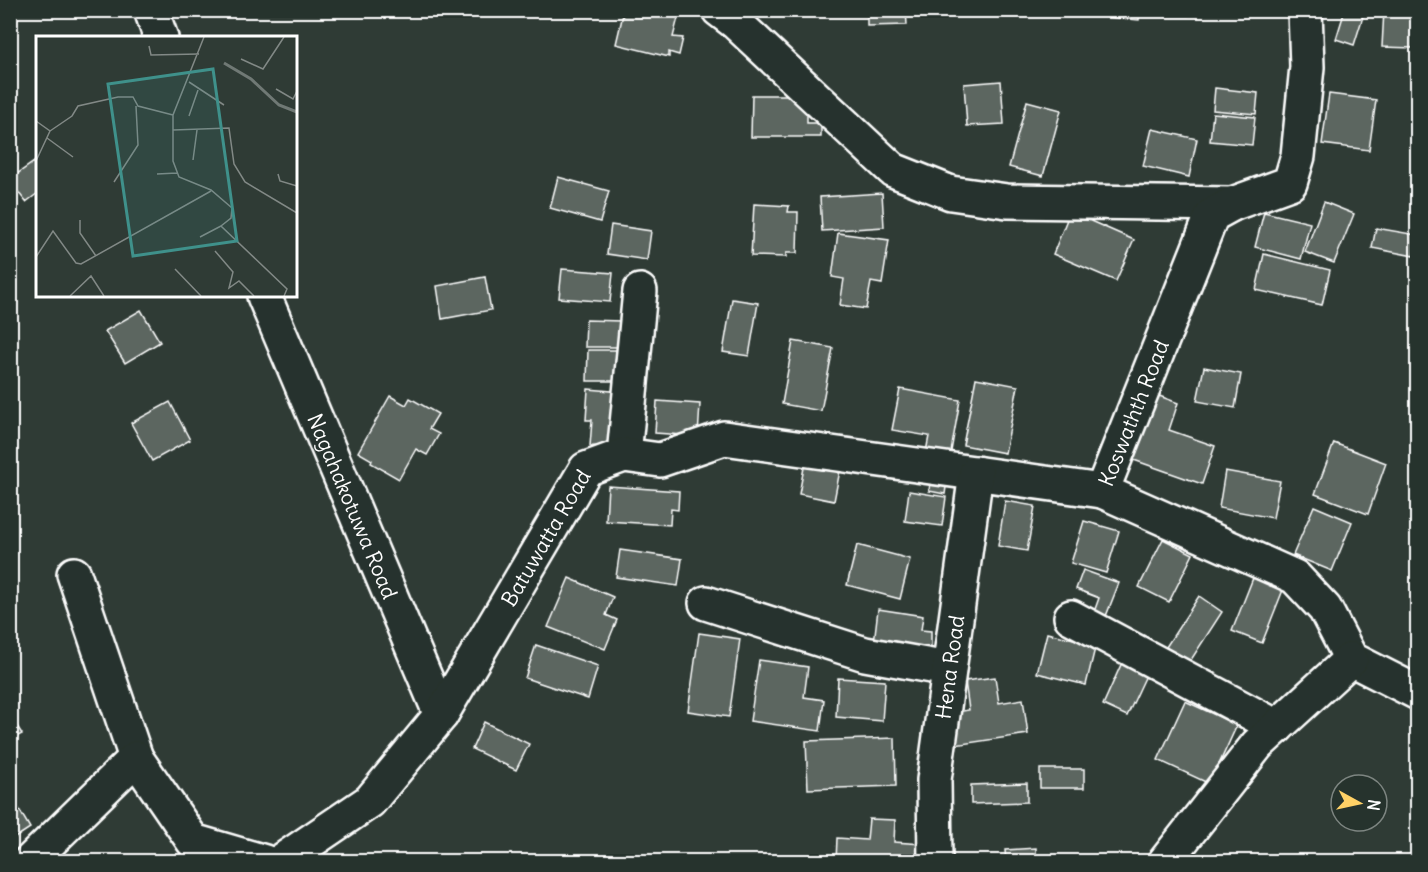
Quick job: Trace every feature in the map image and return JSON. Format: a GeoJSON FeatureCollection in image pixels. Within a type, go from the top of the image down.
{"type":"FeatureCollection","features":[{"type":"Feature","properties":{"kind":"street"},"geometry":{"type":"LineString","coordinates":[[151,10],[159,36]]}},
{"type":"Feature","properties":{"kind":"street"},"geometry":{"type":"LineString","coordinates":[[719,10],[736,23],[893,170],[951,193],[1007,201],[1232,204]]}},
{"type":"Feature","properties":{"kind":"street","name":"Koswathth Road"},"geometry":{"type":"LineString","coordinates":[[1305,10],[1307,67],[1298,156],[1290,183],[1232,204],[1212,215],[1102,491],[1295,577],[1325,609],[1351,659]]}},
{"type":"Feature","properties":{"kind":"street"},"geometry":{"type":"LineString","coordinates":[[624,455],[640,291]]}},
{"type":"Feature","properties":{"kind":"street","name":"Nagahakotuwa Road"},"geometry":{"type":"LineString","coordinates":[[264,297],[441,715]]}},
{"type":"Feature","properties":{"kind":"street","name":"Batuwatta Road"},"geometry":{"type":"LineString","coordinates":[[280,861],[370,801],[441,715],[586,469],[624,455],[660,460],[724,438],[1102,491]]}},
{"type":"Feature","properties":{"kind":"street","name":"Hena Road"},"geometry":{"type":"LineString","coordinates":[[935,861],[934,780],[976,474]]}},
{"type":"Feature","properties":{"kind":"street"},"geometry":{"type":"LineString","coordinates":[[74,574],[136,758],[193,841],[266,861]]}},
{"type":"Feature","properties":{"kind":"street"},"geometry":{"type":"LineString","coordinates":[[706,603],[865,654],[948,669]]}},
{"type":"Feature","properties":{"kind":"street"},"geometry":{"type":"LineString","coordinates":[[1071,617],[1277,727]]}},
{"type":"Feature","properties":{"kind":"street"},"geometry":{"type":"LineString","coordinates":[[1165,861],[1257,745],[1351,659],[1418,693]]}},
{"type":"Feature","properties":{"kind":"street"},"geometry":{"type":"LineString","coordinates":[[29,861],[136,758]]}},
{"type":"Feature","properties":{"kind":"building"},"geometry":{"type":"Polygon","coordinates":[[[624,10],[680,10],[673,37],[683,38],[679,55],[669,52],[669,57],[616,44],[624,10]]]}},
{"type":"Feature","properties":{"kind":"building"},"geometry":{"type":"Polygon","coordinates":[[[867,10],[906,10],[907,25],[867,26],[867,10]]]}},
{"type":"Feature","properties":{"kind":"building"},"geometry":{"type":"Polygon","coordinates":[[[961,10],[985,10],[985,13],[961,10]]]}},
{"type":"Feature","properties":{"kind":"building"},"geometry":{"type":"Polygon","coordinates":[[[1109,10],[1140,10],[1139,20],[1108,17],[1109,10]]]}},
{"type":"Feature","properties":{"kind":"building"},"geometry":{"type":"Polygon","coordinates":[[[1149,10],[1188,10],[1188,16],[1149,16],[1149,10]]]}},
{"type":"Feature","properties":{"kind":"building"},"geometry":{"type":"Polygon","coordinates":[[[1345,10],[1365,10],[1354,45],[1336,39],[1345,10]]]}},
{"type":"Feature","properties":{"kind":"building"},"geometry":{"type":"Polygon","coordinates":[[[1384,10],[1416,10],[1414,48],[1382,47],[1384,10]]]}},
{"type":"Feature","properties":{"kind":"building"},"geometry":{"type":"Polygon","coordinates":[[[1001,81],[1004,124],[967,126],[964,84],[1001,81]]]}},
{"type":"Feature","properties":{"kind":"building"},"geometry":{"type":"Polygon","coordinates":[[[1215,88],[1258,93],[1256,114],[1213,110],[1215,88]]]}},
{"type":"Feature","properties":{"kind":"building"},"geometry":{"type":"Polygon","coordinates":[[[1329,94],[1376,100],[1369,150],[1322,144],[1329,94]]]}},
{"type":"Feature","properties":{"kind":"building"},"geometry":{"type":"Polygon","coordinates":[[[752,95],[807,95],[807,123],[821,123],[821,137],[751,137],[752,95]]]}},
{"type":"Feature","properties":{"kind":"building"},"geometry":{"type":"Polygon","coordinates":[[[1027,101],[1061,110],[1043,176],[1009,167],[1027,101]]]}},
{"type":"Feature","properties":{"kind":"building"},"geometry":{"type":"Polygon","coordinates":[[[1213,113],[1255,117],[1252,145],[1210,141],[1213,113]]]}},
{"type":"Feature","properties":{"kind":"building"},"geometry":{"type":"Polygon","coordinates":[[[1152,129],[1197,139],[1189,177],[1143,166],[1152,129]]]}},
{"type":"Feature","properties":{"kind":"building"},"geometry":{"type":"Polygon","coordinates":[[[36,161],[36,194],[26,202],[10,179],[36,161]]]}},
{"type":"Feature","properties":{"kind":"building"},"geometry":{"type":"Polygon","coordinates":[[[558,177],[609,191],[600,222],[550,208],[558,177]]]}},
{"type":"Feature","properties":{"kind":"building"},"geometry":{"type":"Polygon","coordinates":[[[882,193],[884,227],[822,231],[820,197],[882,193]]]}},
{"type":"Feature","properties":{"kind":"building"},"geometry":{"type":"Polygon","coordinates":[[[1324,202],[1354,214],[1334,263],[1305,252],[1324,202]]]}},
{"type":"Feature","properties":{"kind":"building"},"geometry":{"type":"Polygon","coordinates":[[[754,204],[789,206],[788,212],[798,212],[797,253],[786,253],[786,257],[751,256],[754,204]]]}},
{"type":"Feature","properties":{"kind":"building"},"geometry":{"type":"Polygon","coordinates":[[[1070,212],[1134,240],[1116,281],[1053,254],[1070,212]]]}},
{"type":"Feature","properties":{"kind":"building"},"geometry":{"type":"Polygon","coordinates":[[[1264,212],[1310,223],[1301,259],[1255,247],[1264,212]]]}},
{"type":"Feature","properties":{"kind":"building"},"geometry":{"type":"Polygon","coordinates":[[[611,225],[651,231],[647,260],[607,254],[611,225]]]}},
{"type":"Feature","properties":{"kind":"building"},"geometry":{"type":"Polygon","coordinates":[[[1376,228],[1417,235],[1414,256],[1372,248],[1376,228]]]}},
{"type":"Feature","properties":{"kind":"building"},"geometry":{"type":"Polygon","coordinates":[[[838,233],[889,240],[882,284],[871,282],[866,309],[840,305],[844,279],[832,277],[838,233]]]}},
{"type":"Feature","properties":{"kind":"building"},"geometry":{"type":"Polygon","coordinates":[[[1264,254],[1330,270],[1322,305],[1256,290],[1264,254]]]}},
{"type":"Feature","properties":{"kind":"building"},"geometry":{"type":"Polygon","coordinates":[[[562,269],[613,273],[610,302],[559,298],[562,269]]]}},
{"type":"Feature","properties":{"kind":"building"},"geometry":{"type":"Polygon","coordinates":[[[485,277],[491,310],[442,319],[437,286],[485,277]]]}},
{"type":"Feature","properties":{"kind":"building"},"geometry":{"type":"Polygon","coordinates":[[[732,299],[758,303],[749,356],[723,352],[732,299]]]}},
{"type":"Feature","properties":{"kind":"building"},"geometry":{"type":"Polygon","coordinates":[[[141,310],[160,342],[125,363],[105,331],[141,310]]]}},
{"type":"Feature","properties":{"kind":"building"},"geometry":{"type":"Polygon","coordinates":[[[586,320],[621,321],[620,347],[585,347],[586,320]]]}},
{"type":"Feature","properties":{"kind":"building"},"geometry":{"type":"Polygon","coordinates":[[[793,341],[833,348],[821,411],[782,404],[793,341]]]}},
{"type":"Feature","properties":{"kind":"building"},"geometry":{"type":"Polygon","coordinates":[[[588,350],[624,350],[623,381],[587,381],[588,350]]]}},
{"type":"Feature","properties":{"kind":"building"},"geometry":{"type":"Polygon","coordinates":[[[1204,367],[1241,374],[1235,408],[1197,401],[1204,367]]]}},
{"type":"Feature","properties":{"kind":"building"},"geometry":{"type":"Polygon","coordinates":[[[976,378],[1018,386],[1005,453],[963,445],[976,378]]]}},
{"type":"Feature","properties":{"kind":"building"},"geometry":{"type":"Polygon","coordinates":[[[588,389],[623,392],[609,447],[590,446],[592,420],[586,420],[588,389]]]}},
{"type":"Feature","properties":{"kind":"building"},"geometry":{"type":"Polygon","coordinates":[[[900,389],[960,400],[950,457],[926,452],[929,436],[892,430],[900,389]]]}},
{"type":"Feature","properties":{"kind":"building"},"geometry":{"type":"Polygon","coordinates":[[[1154,394],[1178,403],[1169,430],[1215,446],[1202,484],[1131,459],[1154,394]]]}},
{"type":"Feature","properties":{"kind":"building"},"geometry":{"type":"Polygon","coordinates":[[[390,396],[406,405],[410,398],[438,414],[429,429],[439,434],[427,455],[416,449],[399,479],[371,463],[372,460],[358,452],[390,396]]]}},
{"type":"Feature","properties":{"kind":"building"},"geometry":{"type":"Polygon","coordinates":[[[657,401],[700,404],[698,436],[655,433],[657,401]]]}},
{"type":"Feature","properties":{"kind":"building"},"geometry":{"type":"Polygon","coordinates":[[[170,402],[190,440],[152,461],[131,423],[170,402]]]}},
{"type":"Feature","properties":{"kind":"building"},"geometry":{"type":"Polygon","coordinates":[[[1334,443],[1386,463],[1368,514],[1315,494],[1334,443]]]}},
{"type":"Feature","properties":{"kind":"building"},"geometry":{"type":"Polygon","coordinates":[[[806,457],[841,465],[834,501],[799,494],[806,457]]]}},
{"type":"Feature","properties":{"kind":"building"},"geometry":{"type":"Polygon","coordinates":[[[1225,471],[1280,481],[1273,518],[1219,508],[1225,471]]]}},
{"type":"Feature","properties":{"kind":"building"},"geometry":{"type":"Polygon","coordinates":[[[931,477],[947,480],[945,494],[929,491],[931,477]]]}},
{"type":"Feature","properties":{"kind":"building"},"geometry":{"type":"Polygon","coordinates":[[[608,486],[679,491],[678,510],[671,509],[670,525],[606,521],[608,486]]]}},
{"type":"Feature","properties":{"kind":"building"},"geometry":{"type":"Polygon","coordinates":[[[909,491],[946,497],[942,526],[905,521],[909,491]]]}},
{"type":"Feature","properties":{"kind":"building"},"geometry":{"type":"Polygon","coordinates":[[[1005,501],[1035,506],[1027,551],[998,546],[1005,501]]]}},
{"type":"Feature","properties":{"kind":"building"},"geometry":{"type":"Polygon","coordinates":[[[1314,506],[1352,522],[1332,571],[1293,555],[1314,506]]]}},
{"type":"Feature","properties":{"kind":"building"},"geometry":{"type":"Polygon","coordinates":[[[1084,521],[1119,531],[1106,573],[1071,563],[1084,521]]]}},
{"type":"Feature","properties":{"kind":"building"},"geometry":{"type":"Polygon","coordinates":[[[1163,539],[1193,554],[1169,602],[1139,587],[1163,539]]]}},
{"type":"Feature","properties":{"kind":"building"},"geometry":{"type":"Polygon","coordinates":[[[857,545],[910,559],[900,599],[847,585],[857,545]]]}},
{"type":"Feature","properties":{"kind":"building"},"geometry":{"type":"Polygon","coordinates":[[[620,550],[682,559],[678,586],[616,577],[620,550]]]}},
{"type":"Feature","properties":{"kind":"building"},"geometry":{"type":"Polygon","coordinates":[[[1083,570],[1119,583],[1106,616],[1094,612],[1099,598],[1076,589],[1083,570]]]}},
{"type":"Feature","properties":{"kind":"building"},"geometry":{"type":"Polygon","coordinates":[[[569,578],[613,597],[606,615],[617,620],[605,649],[548,627],[569,578]]]}},
{"type":"Feature","properties":{"kind":"building"},"geometry":{"type":"Polygon","coordinates":[[[1253,578],[1283,590],[1262,643],[1232,631],[1253,578]]]}},
{"type":"Feature","properties":{"kind":"building"},"geometry":{"type":"Polygon","coordinates":[[[1199,596],[1222,612],[1189,663],[1166,647],[1199,596]]]}},
{"type":"Feature","properties":{"kind":"building"},"geometry":{"type":"Polygon","coordinates":[[[878,609],[923,616],[921,630],[931,631],[931,651],[874,643],[878,609]]]}},
{"type":"Feature","properties":{"kind":"building"},"geometry":{"type":"Polygon","coordinates":[[[699,633],[740,639],[729,717],[688,711],[699,633]]]}},
{"type":"Feature","properties":{"kind":"building"},"geometry":{"type":"Polygon","coordinates":[[[1047,633],[1096,644],[1086,685],[1037,673],[1047,633]]]}},
{"type":"Feature","properties":{"kind":"building"},"geometry":{"type":"Polygon","coordinates":[[[536,645],[598,666],[588,699],[525,678],[536,645]]]}},
{"type":"Feature","properties":{"kind":"building"},"geometry":{"type":"Polygon","coordinates":[[[1124,658],[1149,669],[1127,716],[1103,705],[1124,658]]]}},
{"type":"Feature","properties":{"kind":"building"},"geometry":{"type":"Polygon","coordinates":[[[759,660],[808,667],[804,697],[824,700],[820,731],[750,721],[759,660]]]}},
{"type":"Feature","properties":{"kind":"building"},"geometry":{"type":"Polygon","coordinates":[[[995,677],[999,703],[1023,699],[1028,734],[955,745],[951,713],[969,710],[965,681],[995,677]]]}},
{"type":"Feature","properties":{"kind":"building"},"geometry":{"type":"Polygon","coordinates":[[[838,678],[885,681],[882,721],[836,717],[838,678]]]}},
{"type":"Feature","properties":{"kind":"building"},"geometry":{"type":"Polygon","coordinates":[[[1185,701],[1237,725],[1210,784],[1158,760],[1185,701]]]}},
{"type":"Feature","properties":{"kind":"building"},"geometry":{"type":"Polygon","coordinates":[[[10,715],[22,734],[10,740],[10,715]]]}},
{"type":"Feature","properties":{"kind":"building"},"geometry":{"type":"Polygon","coordinates":[[[484,722],[529,744],[516,770],[472,749],[484,722]]]}},
{"type":"Feature","properties":{"kind":"building"},"geometry":{"type":"Polygon","coordinates":[[[895,738],[896,786],[808,789],[806,741],[895,738]]]}},
{"type":"Feature","properties":{"kind":"building"},"geometry":{"type":"Polygon","coordinates":[[[1040,769],[1084,769],[1084,788],[1040,788],[1040,769]]]}},
{"type":"Feature","properties":{"kind":"building"},"geometry":{"type":"Polygon","coordinates":[[[1027,783],[1027,802],[971,804],[971,785],[1027,783]]]}},
{"type":"Feature","properties":{"kind":"building"},"geometry":{"type":"Polygon","coordinates":[[[10,794],[30,828],[10,841],[10,794]]]}},
{"type":"Feature","properties":{"kind":"building"},"geometry":{"type":"Polygon","coordinates":[[[869,819],[895,820],[894,842],[923,844],[922,862],[836,862],[837,838],[867,840],[869,819]]]}},
{"type":"Feature","properties":{"kind":"building"},"geometry":{"type":"Polygon","coordinates":[[[1036,848],[1036,862],[1006,862],[1005,850],[1036,848]]]}}]}
